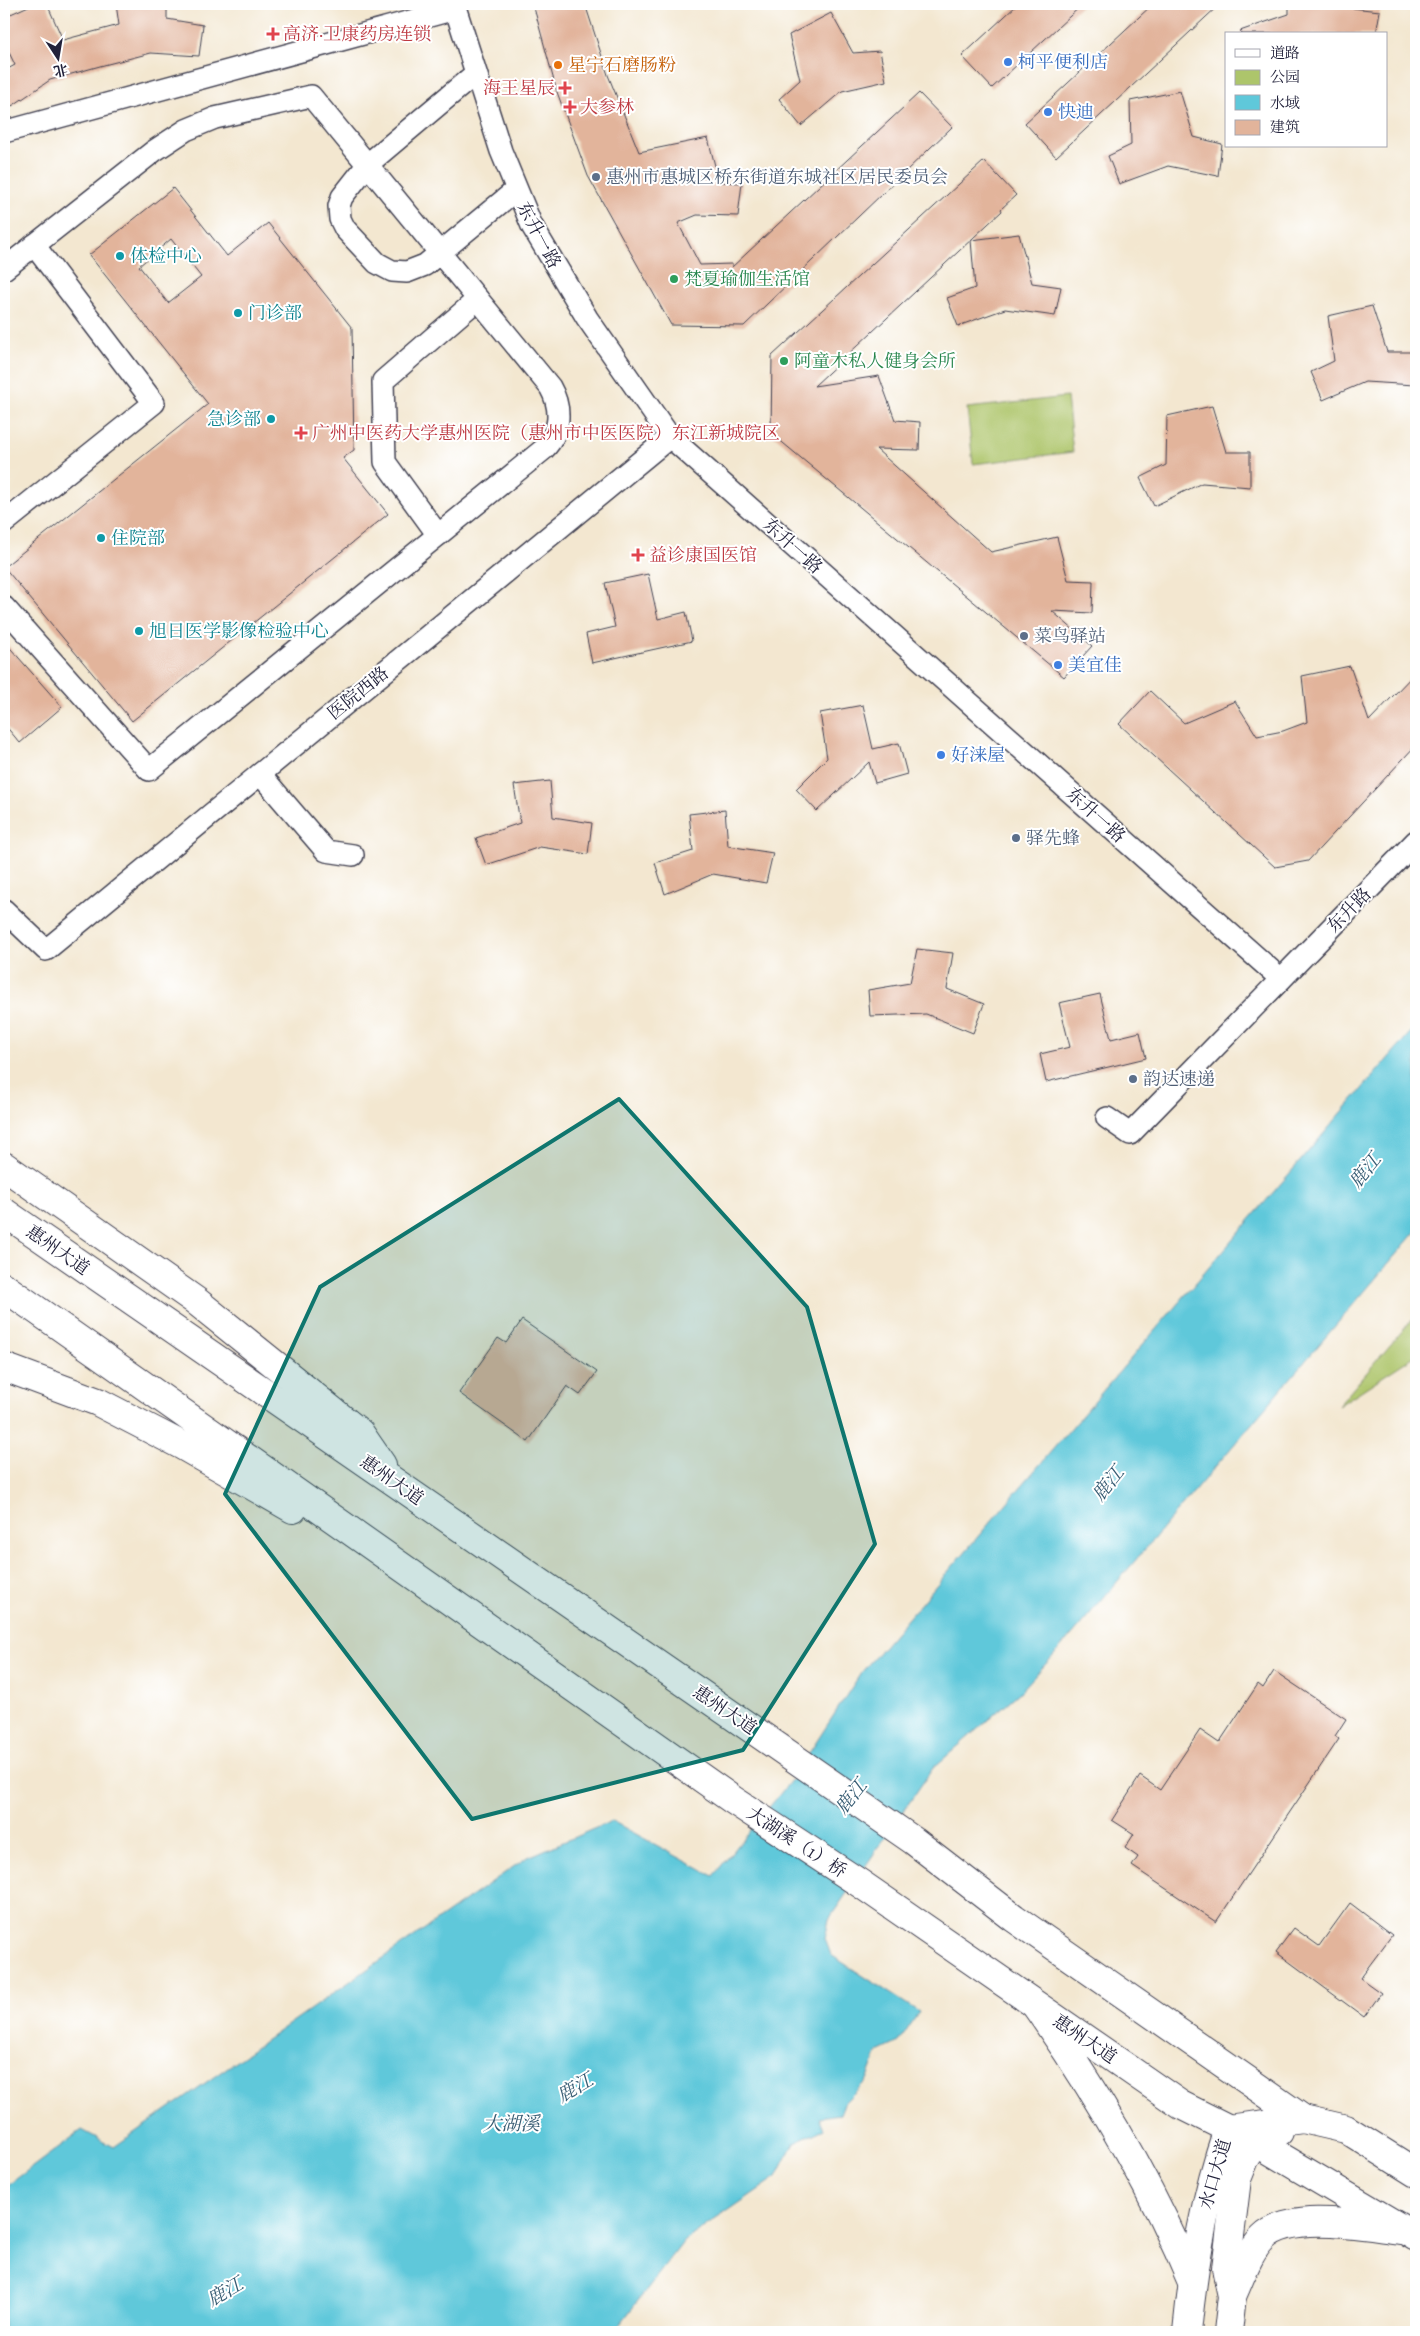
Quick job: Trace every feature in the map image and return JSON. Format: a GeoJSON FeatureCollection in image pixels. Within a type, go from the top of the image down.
{"type":"FeatureCollection","features":[{"type":"Feature","properties":{"kind":"main road"},"geometry":{"type":"LineString","coordinates":[[4,1166],[196,1301],[360,1433],[391,1479]]}},
{"type":"Feature","properties":{"kind":"main road","name":"惠州大道"},"geometry":{"type":"LineString","coordinates":[[4,1212],[780,1747],[914,1841],[1014,1918],[1303,2118]]}},
{"type":"Feature","properties":{"kind":"main road"},"geometry":{"type":"LineString","coordinates":[[4,1287],[367,1543]]}},
{"type":"Feature","properties":{"kind":"main road"},"geometry":{"type":"LineString","coordinates":[[4,1367],[98,1402],[183,1446],[279,1503],[367,1543]]}},
{"type":"Feature","properties":{"kind":"main road","name":"大湖溪（1）桥"},"geometry":{"type":"LineString","coordinates":[[367,1543],[733,1800],[861,1884]]}},
{"type":"Feature","properties":{"kind":"main road","name":"惠州大道"},"geometry":{"type":"LineString","coordinates":[[861,1884],[1181,2105],[1259,2144],[1412,2234]]}},
{"type":"Feature","properties":{"kind":"main road"},"geometry":{"type":"LineString","coordinates":[[1036,2006],[1092,2088],[1125,2146],[1172,2237],[1192,2282]]}},
{"type":"Feature","properties":{"kind":"main road"},"geometry":{"type":"LineString","coordinates":[[1303,2118],[1346,2130],[1416,2173]]}},
{"type":"Feature","properties":{"kind":"main road","name":"水口大道"},"geometry":{"type":"LineString","coordinates":[[1187,2332],[1192,2282],[1207,2199],[1228,2129],[1303,2118]]}},
{"type":"Feature","properties":{"kind":"main road","name":"水口大道"},"geometry":{"type":"LineString","coordinates":[[1228,2332],[1232,2296],[1226,2268],[1235,2187],[1245,2159],[1259,2144],[1303,2118]]}},
{"type":"Feature","properties":{"kind":"main road"},"geometry":{"type":"LineString","coordinates":[[1232,2296],[1254,2249],[1264,2237],[1284,2226],[1309,2223],[1343,2224],[1412,2234]]}},
{"type":"Feature","properties":{"kind":"street","name":"东升一路"},"geometry":{"type":"LineString","coordinates":[[454,6],[494,132],[532,226],[568,288],[670,437],[1281,979]]}},
{"type":"Feature","properties":{"kind":"street"},"geometry":{"type":"LineString","coordinates":[[4,132],[454,6]]}},
{"type":"Feature","properties":{"kind":"street"},"geometry":{"type":"LineString","coordinates":[[476,74],[368,164],[339,204],[340,219],[346,229],[377,263],[392,271],[415,270],[424,266],[516,190]]}},
{"type":"Feature","properties":{"kind":"street"},"geometry":{"type":"LineString","coordinates":[[4,269],[166,142],[200,123],[311,96],[550,387],[557,402],[557,426],[551,441],[544,449],[149,770],[4,607]]}},
{"type":"Feature","properties":{"kind":"street"},"geometry":{"type":"LineString","coordinates":[[4,523],[154,403],[34,245]]}},
{"type":"Feature","properties":{"kind":"street"},"geometry":{"type":"LineString","coordinates":[[438,535],[385,462],[383,381],[478,299]]}},
{"type":"Feature","properties":{"kind":"street","name":"医院西路"},"geometry":{"type":"LineString","coordinates":[[4,910],[46,950],[670,437]]}},
{"type":"Feature","properties":{"kind":"street"},"geometry":{"type":"LineString","coordinates":[[260,774],[326,851],[353,855]]}},
{"type":"Feature","properties":{"kind":"street","name":"东升路"},"geometry":{"type":"LineString","coordinates":[[1107,1118],[1130,1134],[1416,841]]}},
{"type":"Feature","properties":{"kind":"highlighted area"},"geometry":{"type":"Polygon","coordinates":[[[619,1099],[807,1307],[875,1544],[743,1750],[472,1819],[225,1494],[320,1287],[619,1099]]]}},
{"type":"Feature","properties":{"kind":"green space"},"geometry":{"type":"Polygon","coordinates":[[[1067,397],[1073,452],[973,464],[967,408],[1067,397]]]}},
{"type":"Feature","properties":{"kind":"green space"},"geometry":{"type":"Polygon","coordinates":[[[1416,1315],[1416,1355],[1338,1406],[1416,1315]]]}},
{"type":"Feature","properties":{"kind":"water","name":"大湖溪"},"geometry":{"type":"Polygon","coordinates":[[[1416,1026],[1416,1231],[1065,1643],[1020,1692],[933,1768],[829,1919],[825,1939],[831,1955],[919,2012],[899,2042],[878,2052],[867,2080],[844,2103],[840,2115],[819,2118],[824,2129],[794,2143],[777,2177],[684,2241],[614,2332],[4,2332],[4,2188],[82,2130],[114,2147],[526,1858],[612,1821],[713,1876],[793,1778],[861,1673],[1416,1026]]]}},
{"type":"Feature","properties":{"kind":"building"},"geometry":{"type":"Polygon","coordinates":[[[33,4],[47,4],[63,40],[119,25],[116,4],[167,4],[167,19],[203,25],[199,56],[151,53],[100,66],[50,80],[12,106],[4,93],[4,71],[15,65],[4,42],[4,17],[33,4]]]}},
{"type":"Feature","properties":{"kind":"building"},"geometry":{"type":"Polygon","coordinates":[[[533,4],[585,4],[608,75],[639,152],[708,138],[719,182],[742,183],[738,216],[697,215],[678,223],[700,265],[732,264],[732,267],[919,93],[952,127],[744,326],[671,325],[588,176],[557,92],[533,4]]]}},
{"type":"Feature","properties":{"kind":"building"},"geometry":{"type":"Polygon","coordinates":[[[1018,4],[1083,4],[992,88],[962,56],[1018,4]]]}},
{"type":"Feature","properties":{"kind":"building"},"geometry":{"type":"Polygon","coordinates":[[[1153,4],[1220,4],[1056,157],[1025,123],[1153,4]]]}},
{"type":"Feature","properties":{"kind":"building"},"geometry":{"type":"Polygon","coordinates":[[[1289,4],[1351,4],[1352,8],[1380,11],[1376,32],[1240,32],[1289,14],[1289,4]]]}},
{"type":"Feature","properties":{"kind":"building"},"geometry":{"type":"Polygon","coordinates":[[[831,13],[853,53],[880,51],[886,81],[842,91],[801,126],[779,99],[800,80],[789,35],[831,13]]]}},
{"type":"Feature","properties":{"kind":"building"},"geometry":{"type":"Polygon","coordinates":[[[1180,91],[1194,137],[1222,144],[1218,176],[1168,166],[1119,184],[1108,156],[1131,145],[1130,101],[1180,91]]]}},
{"type":"Feature","properties":{"kind":"building"},"geometry":{"type":"Polygon","coordinates":[[[984,161],[1016,195],[1001,209],[1002,211],[814,386],[879,376],[895,420],[920,422],[919,450],[876,449],[991,552],[1057,537],[1068,580],[1093,581],[1092,613],[1052,611],[1092,646],[1064,677],[771,433],[772,356],[984,161]]]}},
{"type":"Feature","properties":{"kind":"building"},"geometry":{"type":"Polygon","coordinates":[[[173,188],[227,256],[268,223],[352,328],[354,450],[343,458],[388,514],[132,721],[4,567],[208,404],[89,255],[173,188]],[[171,239],[139,266],[168,303],[201,277],[171,239]]]}},
{"type":"Feature","properties":{"kind":"building"},"geometry":{"type":"Polygon","coordinates":[[[1019,234],[1032,283],[1061,287],[1055,316],[1005,309],[958,326],[947,298],[975,288],[971,240],[1019,234]]]}},
{"type":"Feature","properties":{"kind":"building"},"geometry":{"type":"Polygon","coordinates":[[[1372,306],[1387,352],[1416,352],[1415,385],[1365,382],[1323,400],[1311,372],[1334,361],[1328,316],[1372,306]]]}},
{"type":"Feature","properties":{"kind":"building"},"geometry":{"type":"Polygon","coordinates":[[[1212,406],[1226,452],[1250,452],[1250,487],[1202,483],[1154,506],[1140,478],[1166,465],[1167,416],[1212,406]]]}},
{"type":"Feature","properties":{"kind":"building"},"geometry":{"type":"Polygon","coordinates":[[[648,574],[658,619],[686,612],[692,641],[592,663],[586,634],[615,627],[605,583],[648,574]]]}},
{"type":"Feature","properties":{"kind":"building"},"geometry":{"type":"Polygon","coordinates":[[[4,641],[62,707],[20,743],[4,724],[4,641]]]}},
{"type":"Feature","properties":{"kind":"building"},"geometry":{"type":"Polygon","coordinates":[[[1350,666],[1369,721],[1416,672],[1416,745],[1308,861],[1275,867],[1119,724],[1150,691],[1184,723],[1235,701],[1257,736],[1283,731],[1307,722],[1302,676],[1350,666]]]}},
{"type":"Feature","properties":{"kind":"building"},"geometry":{"type":"Polygon","coordinates":[[[863,705],[873,749],[899,743],[907,774],[875,783],[869,762],[817,811],[796,789],[827,758],[820,713],[863,705]]]}},
{"type":"Feature","properties":{"kind":"building"},"geometry":{"type":"Polygon","coordinates":[[[550,781],[553,817],[592,823],[588,854],[540,847],[486,865],[476,838],[520,823],[514,785],[550,781]]]}},
{"type":"Feature","properties":{"kind":"building"},"geometry":{"type":"Polygon","coordinates":[[[725,810],[728,846],[773,853],[766,883],[713,874],[665,894],[655,863],[693,851],[689,814],[725,810]]]}},
{"type":"Feature","properties":{"kind":"building"},"geometry":{"type":"Polygon","coordinates":[[[917,949],[953,953],[947,989],[984,1004],[973,1033],[926,1014],[870,1016],[868,990],[910,983],[917,949]]]}},
{"type":"Feature","properties":{"kind":"building"},"geometry":{"type":"Polygon","coordinates":[[[1100,994],[1111,1039],[1140,1032],[1146,1058],[1046,1082],[1040,1054],[1070,1047],[1059,1003],[1100,994]]]}},
{"type":"Feature","properties":{"kind":"building"},"geometry":{"type":"Polygon","coordinates":[[[522,1320],[597,1372],[580,1395],[567,1386],[528,1442],[459,1393],[498,1338],[506,1343],[522,1320]]]}},
{"type":"Feature","properties":{"kind":"building"},"geometry":{"type":"Polygon","coordinates":[[[1274,1671],[1346,1719],[1335,1736],[1339,1739],[1216,1922],[1132,1866],[1138,1857],[1125,1848],[1134,1834],[1112,1820],[1140,1776],[1160,1790],[1200,1730],[1219,1743],[1258,1684],[1263,1688],[1274,1671]]]}},
{"type":"Feature","properties":{"kind":"building"},"geometry":{"type":"Polygon","coordinates":[[[1350,1903],[1392,1935],[1360,1978],[1381,1993],[1364,2017],[1276,1952],[1294,1928],[1319,1946],[1350,1903]]]}},
{"type":"Feature","properties":{"kind":"place","name":"高济·卫康药房连锁"},"geometry":{"type":"Point","coordinates":[273,34]}},
{"type":"Feature","properties":{"kind":"place","name":"柯平便利店"},"geometry":{"type":"Point","coordinates":[1008,62]}},
{"type":"Feature","properties":{"kind":"place","name":"星宁石磨肠粉"},"geometry":{"type":"Point","coordinates":[558,65]}},
{"type":"Feature","properties":{"kind":"place","name":"海王星辰"},"geometry":{"type":"Point","coordinates":[565,88]}},
{"type":"Feature","properties":{"kind":"place","name":"大参林"},"geometry":{"type":"Point","coordinates":[570,107]}},
{"type":"Feature","properties":{"kind":"place","name":"快迪"},"geometry":{"type":"Point","coordinates":[1048,112]}},
{"type":"Feature","properties":{"kind":"place","name":"惠州市惠城区桥东街道东城社区居民委员会"},"geometry":{"type":"Point","coordinates":[596,177]}},
{"type":"Feature","properties":{"kind":"place","name":"体检中心"},"geometry":{"type":"Point","coordinates":[120,256]}},
{"type":"Feature","properties":{"kind":"place","name":"梵夏瑜伽生活馆"},"geometry":{"type":"Point","coordinates":[674,279]}},
{"type":"Feature","properties":{"kind":"place","name":"门诊部"},"geometry":{"type":"Point","coordinates":[238,313]}},
{"type":"Feature","properties":{"kind":"place","name":"阿童木私人健身会所"},"geometry":{"type":"Point","coordinates":[784,361]}},
{"type":"Feature","properties":{"kind":"place","name":"急诊部"},"geometry":{"type":"Point","coordinates":[271,419]}},
{"type":"Feature","properties":{"kind":"place","name":"广州中医药大学惠州医院（惠州市中医医院）东江新城院区"},"geometry":{"type":"Point","coordinates":[301,433]}},
{"type":"Feature","properties":{"kind":"place","name":"住院部"},"geometry":{"type":"Point","coordinates":[101,538]}},
{"type":"Feature","properties":{"kind":"place","name":"益诊康国医馆"},"geometry":{"type":"Point","coordinates":[638,555]}},
{"type":"Feature","properties":{"kind":"place","name":"旭日医学影像检验中心"},"geometry":{"type":"Point","coordinates":[139,631]}},
{"type":"Feature","properties":{"kind":"place","name":"菜鸟驿站"},"geometry":{"type":"Point","coordinates":[1024,636]}},
{"type":"Feature","properties":{"kind":"place","name":"美宜佳"},"geometry":{"type":"Point","coordinates":[1058,665]}},
{"type":"Feature","properties":{"kind":"place","name":"好涞屋"},"geometry":{"type":"Point","coordinates":[941,755]}},
{"type":"Feature","properties":{"kind":"place","name":"驿先蜂"},"geometry":{"type":"Point","coordinates":[1016,838]}},
{"type":"Feature","properties":{"kind":"place","name":"韵达速递"},"geometry":{"type":"Point","coordinates":[1133,1079]}},
{"type":"Feature","properties":{"kind":"water label","name":"鹿江"},"geometry":{"type":"Point","coordinates":[1365,1171]}},
{"type":"Feature","properties":{"kind":"water label","name":"鹿江"},"geometry":{"type":"Point","coordinates":[1108,1484]}},
{"type":"Feature","properties":{"kind":"water label","name":"鹿江"},"geometry":{"type":"Point","coordinates":[851,1797]}},
{"type":"Feature","properties":{"kind":"water label","name":"鹿江"},"geometry":{"type":"Point","coordinates":[575,2088]}},
{"type":"Feature","properties":{"kind":"water label","name":"鹿江"},"geometry":{"type":"Point","coordinates":[225,2292]}}]}
